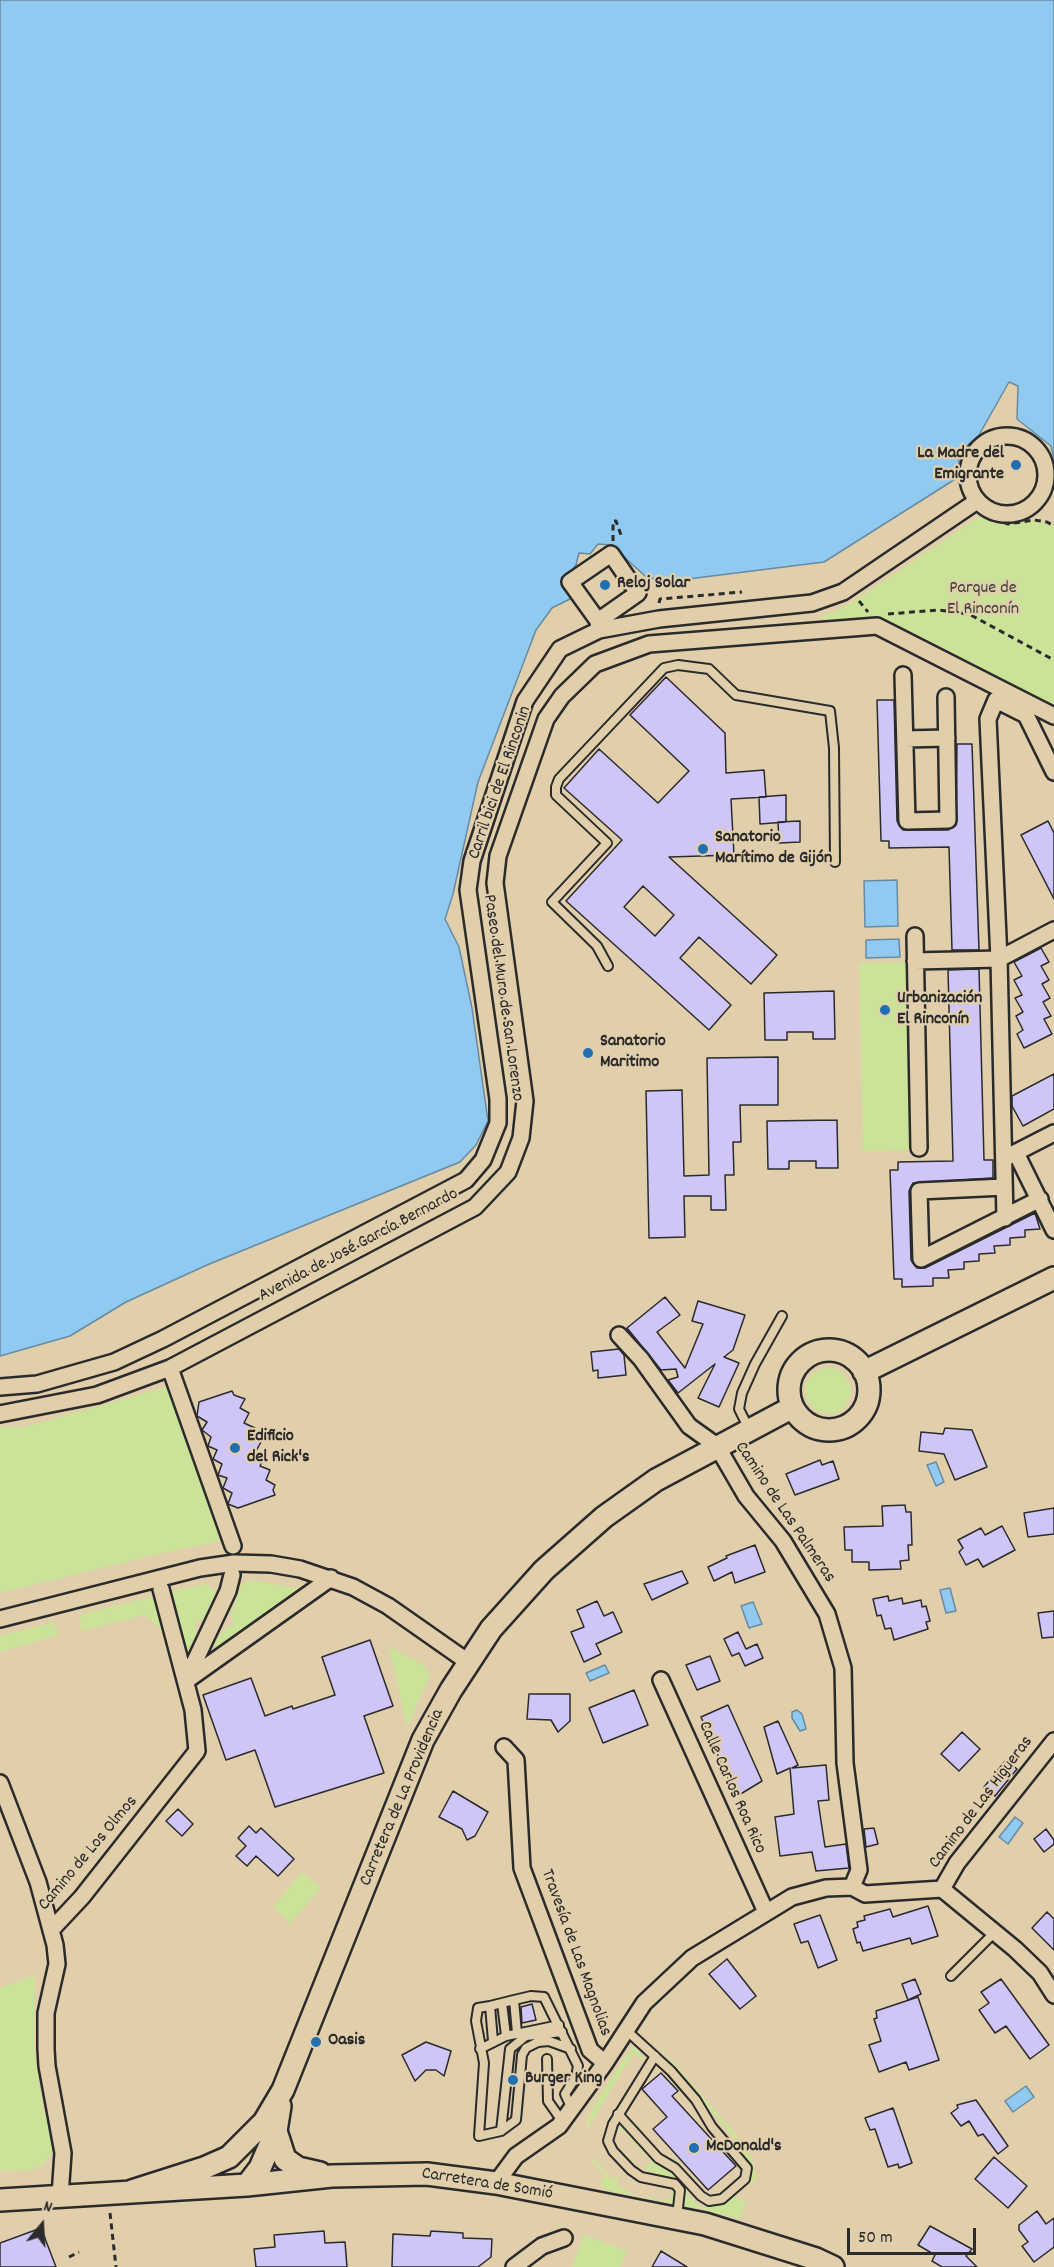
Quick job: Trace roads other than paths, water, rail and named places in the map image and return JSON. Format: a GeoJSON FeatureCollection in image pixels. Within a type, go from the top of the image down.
{"type":"FeatureCollection","features":[{"type":"Feature","properties":{"kind":"street"},"geometry":{"type":"LineString","coordinates":[[995,437],[1019,437],[1038,449],[1047,471],[1043,493],[1026,510],[997,514],[980,508],[970,489],[967,473],[977,448],[995,437]]}},
{"type":"Feature","properties":{"kind":"street","name":"Paseo del Muro de San Lorenzo"},"geometry":{"type":"LineString","coordinates":[[598,625],[812,603],[843,592],[980,508]]}},
{"type":"Feature","properties":{"kind":"street","name":"Paseo del Muro de San Lorenzo"},"geometry":{"type":"LineString","coordinates":[[0,1387],[37,1384],[114,1362],[466,1180],[483,1160],[498,1123],[498,1099],[468,890],[472,861],[525,701],[560,649],[598,625],[638,592],[611,554],[570,582],[598,625]]}},
{"type":"Feature","properties":{"kind":"street","name":"Avenida de José García Bernardo"},"geometry":{"type":"LineString","coordinates":[[0,1414],[97,1395],[170,1368],[475,1207],[508,1172],[521,1138],[525,1101],[495,884],[498,856],[546,719],[562,696],[595,664],[649,644],[877,626],[1054,716]]}},
{"type":"Feature","properties":{"kind":"street"},"geometry":{"type":"LineString","coordinates":[[903,675],[907,821],[948,820],[946,697]]}},
{"type":"Feature","properties":{"kind":"street"},"geometry":{"type":"LineString","coordinates":[[1005,1218],[1004,1187],[1010,1156],[988,719],[996,700],[1026,716],[1054,772]]}},
{"type":"Feature","properties":{"kind":"street"},"geometry":{"type":"LineString","coordinates":[[905,739],[946,738]]}},
{"type":"Feature","properties":{"kind":"street"},"geometry":{"type":"LineString","coordinates":[[915,962],[999,958],[1054,930]]}},
{"type":"Feature","properties":{"kind":"street"},"geometry":{"type":"LineString","coordinates":[[915,936],[919,1148]]}},
{"type":"Feature","properties":{"kind":"street"},"geometry":{"type":"LineString","coordinates":[[1010,1156],[1054,1133]]}},
{"type":"Feature","properties":{"kind":"street"},"geometry":{"type":"LineString","coordinates":[[1010,1156],[1040,1199],[1054,1230]]}},
{"type":"Feature","properties":{"kind":"street"},"geometry":{"type":"LineString","coordinates":[[1004,1187],[919,1191],[921,1259],[1040,1199]]}},
{"type":"Feature","properties":{"kind":"street"},"geometry":{"type":"LineString","coordinates":[[864,1372],[1054,1278]]}},
{"type":"Feature","properties":{"kind":"street","name":"Camino de Las Palmeras"},"geometry":{"type":"LineString","coordinates":[[618,1335],[641,1359],[689,1426],[717,1446],[746,1496],[783,1541],[827,1614],[843,1668],[844,1763],[859,1870],[852,1887]]}},
{"type":"Feature","properties":{"kind":"street"},"geometry":{"type":"LineString","coordinates":[[836,1350],[852,1357],[864,1372],[867,1387],[866,1403],[859,1417],[846,1427],[830,1431],[814,1428],[791,1408],[794,1371],[805,1358],[819,1351],[836,1350]]}},
{"type":"Feature","properties":{"kind":"street"},"geometry":{"type":"LineString","coordinates":[[170,1368],[233,1546]]}},
{"type":"Feature","properties":{"kind":"street","name":"Carretera de La Providencia"},"geometry":{"type":"LineString","coordinates":[[247,2185],[250,2165],[270,2126],[423,1740],[490,1629],[543,1570],[595,1524],[656,1480],[791,1408]]}},
{"type":"Feature","properties":{"kind":"street"},"geometry":{"type":"LineString","coordinates":[[0,1619],[153,1579],[234,1563],[271,1564],[331,1578],[373,1597],[468,1662]]}},
{"type":"Feature","properties":{"kind":"street"},"geometry":{"type":"LineString","coordinates":[[186,1681],[228,1591],[232,1575]]}},
{"type":"Feature","properties":{"kind":"street"},"geometry":{"type":"LineString","coordinates":[[186,1681],[331,1578]]}},
{"type":"Feature","properties":{"kind":"street","name":"Camino de Los Olmos"},"geometry":{"type":"LineString","coordinates":[[60,2196],[63,2153],[46,2049],[46,2013],[57,1964],[52,1929],[82,1897],[197,1751],[196,1732],[186,1681],[162,1589]]}},
{"type":"Feature","properties":{"kind":"street","name":"Calle Carlos Roa Rico"},"geometry":{"type":"LineString","coordinates":[[661,1680],[766,1912]]}},
{"type":"Feature","properties":{"kind":"street","name":"Camino de Las Higueras"},"geometry":{"type":"LineString","coordinates":[[942,1889],[957,1863],[1054,1741]]}},
{"type":"Feature","properties":{"kind":"street","name":"Travesía de Las Magnolias"},"geometry":{"type":"LineString","coordinates":[[504,1747],[516,1760],[522,1868],[590,2050],[605,2063]]}},
{"type":"Feature","properties":{"kind":"street"},"geometry":{"type":"LineString","coordinates":[[0,1783],[38,1882],[52,1929]]}},
{"type":"Feature","properties":{"kind":"street"},"geometry":{"type":"LineString","coordinates":[[496,2183],[516,2156],[562,2121],[572,2109],[644,2003],[692,1958],[792,1897],[826,1888],[852,1887],[865,1894],[942,1889],[1040,1973],[1054,1995]]}},
{"type":"Feature","properties":{"kind":"street"},"geometry":{"type":"LineString","coordinates":[[270,2126],[282,2153],[291,2164],[332,2176]]}},
{"type":"Feature","properties":{"kind":"street","name":"Carretera de La Providencia"},"geometry":{"type":"LineString","coordinates":[[132,2191],[204,2168],[229,2157],[270,2126]]}},
{"type":"Feature","properties":{"kind":"street","name":"Carretera de Somió"},"geometry":{"type":"LineString","coordinates":[[132,2191],[247,2185],[332,2176],[427,2174],[496,2183],[676,2218],[752,2237],[833,2267]]}},
{"type":"Feature","properties":{"kind":"street"},"geometry":{"type":"LineString","coordinates":[[0,2200],[132,2191]]}},
{"type":"Feature","properties":{"kind":"street"},"geometry":{"type":"LineString","coordinates":[[514,2267],[542,2246],[564,2238]]}},
{"type":"Feature","properties":{"kind":"lane"},"geometry":{"type":"LineString","coordinates":[[608,966],[597,946],[552,902],[608,843],[556,795],[556,787],[559,779],[664,668],[678,665],[709,669],[736,695],[830,711],[834,748],[835,862]]}},
{"type":"Feature","properties":{"kind":"lane"},"geometry":{"type":"LineString","coordinates":[[749,1430],[738,1409],[742,1393],[755,1364],[782,1316]]}},
{"type":"Feature","properties":{"kind":"lane"},"geometry":{"type":"LineString","coordinates":[[951,1976],[994,1932]]}},
{"type":"Feature","properties":{"kind":"lane"},"geometry":{"type":"LineString","coordinates":[[571,2049],[549,2041],[538,2042],[526,2048],[522,2055],[516,2120],[501,2131],[479,2136],[484,2063],[476,2021],[478,2008],[531,1996],[544,1996],[571,2049],[578,2067],[576,2077],[565,2094],[572,2109]]}},
{"type":"Feature","properties":{"kind":"lane"},"geometry":{"type":"LineString","coordinates":[[514,2000],[517,2033]]}},
{"type":"Feature","properties":{"kind":"lane"},"geometry":{"type":"LineString","coordinates":[[502,2003],[506,2036]]}},
{"type":"Feature","properties":{"kind":"lane"},"geometry":{"type":"LineString","coordinates":[[490,2006],[493,2042]]}},
{"type":"Feature","properties":{"kind":"lane"},"geometry":{"type":"LineString","coordinates":[[480,2049],[517,2033],[560,2028]]}},
{"type":"Feature","properties":{"kind":"lane"},"geometry":{"type":"LineString","coordinates":[[501,2131],[510,2049],[526,2036],[560,2028]]}},
{"type":"Feature","properties":{"kind":"lane"},"geometry":{"type":"LineString","coordinates":[[618,2114],[658,2158],[675,2168],[701,2196],[709,2201],[722,2199],[745,2179],[747,2168],[711,2127],[696,2100],[627,2030]]}},
{"type":"Feature","properties":{"kind":"lane"},"geometry":{"type":"LineString","coordinates":[[655,2056],[608,2134],[613,2151],[631,2170],[641,2177],[675,2184],[680,2190],[676,2218]]}},
{"type":"Feature","properties":{"kind":"lane"},"geometry":{"type":"LineString","coordinates":[[547,2059],[548,2101],[562,2121]]}},
{"type":"Feature","properties":{"kind":"water"},"geometry":{"type":"Polygon","coordinates":[[[0,0],[1054,0],[1054,459],[1051,446],[1017,419],[1018,386],[1009,382],[979,435],[960,452],[957,478],[824,562],[664,582],[645,576],[611,545],[598,544],[590,554],[579,553],[576,565],[567,578],[574,597],[552,608],[536,630],[478,782],[453,894],[445,919],[459,947],[472,1008],[488,1121],[476,1145],[460,1162],[207,1265],[126,1302],[70,1336],[0,1356],[0,0]]]}},
{"type":"Feature","properties":{"kind":"water"},"geometry":{"type":"Polygon","coordinates":[[[897,880],[898,926],[865,927],[864,881],[897,880]]]}},
{"type":"Feature","properties":{"kind":"water","name":"Urbanización El Rinconín"},"geometry":{"type":"Polygon","coordinates":[[[899,939],[900,957],[866,958],[866,940],[899,939]]]}},
{"type":"Feature","properties":{"kind":"water"},"geometry":{"type":"Polygon","coordinates":[[[936,1462],[944,1482],[936,1486],[927,1465],[936,1462]]]}},
{"type":"Feature","properties":{"kind":"water"},"geometry":{"type":"Polygon","coordinates":[[[950,1588],[956,1611],[946,1613],[940,1590],[950,1588]]]}},
{"type":"Feature","properties":{"kind":"water"},"geometry":{"type":"Polygon","coordinates":[[[753,1602],[762,1624],[749,1628],[741,1606],[753,1602]]]}},
{"type":"Feature","properties":{"kind":"water"},"geometry":{"type":"Polygon","coordinates":[[[605,1665],[609,1673],[590,1681],[586,1673],[605,1665]]]}},
{"type":"Feature","properties":{"kind":"water"},"geometry":{"type":"Polygon","coordinates":[[[797,1710],[802,1714],[806,1729],[800,1731],[792,1718],[792,1712],[797,1710]]]}},
{"type":"Feature","properties":{"kind":"water"},"geometry":{"type":"Polygon","coordinates":[[[1015,1817],[1023,1823],[1008,1844],[999,1837],[1015,1817]]]}},
{"type":"Feature","properties":{"kind":"water"},"geometry":{"type":"Polygon","coordinates":[[[1026,2086],[1034,2097],[1013,2112],[1005,2101],[1026,2086]]]}},
{"type":"Feature","properties":{"kind":"place","name":"La Madre del Emigrante"},"geometry":{"type":"Point","coordinates":[1016,465]}},
{"type":"Feature","properties":{"kind":"place","name":"Reloj Solar"},"geometry":{"type":"Point","coordinates":[605,585]}},
{"type":"Feature","properties":{"kind":"place","name":"Sanatorio Marítimo de Gijón"},"geometry":{"type":"Point","coordinates":[703,849]}},
{"type":"Feature","properties":{"kind":"place","name":"Urbanización El Rinconín"},"geometry":{"type":"Point","coordinates":[885,1010]}},
{"type":"Feature","properties":{"kind":"place","name":"Sanatorio Maritimo"},"geometry":{"type":"Point","coordinates":[588,1053]}},
{"type":"Feature","properties":{"kind":"place","name":"Edificio del Rick's"},"geometry":{"type":"Point","coordinates":[235,1448]}},
{"type":"Feature","properties":{"kind":"place","name":"Oasis"},"geometry":{"type":"Point","coordinates":[316,2042]}},
{"type":"Feature","properties":{"kind":"place","name":"Burger King"},"geometry":{"type":"Point","coordinates":[513,2080]}},
{"type":"Feature","properties":{"kind":"place","name":"McDonald's"},"geometry":{"type":"Point","coordinates":[694,2148]}},
{"type":"Feature","properties":{"kind":"park label","name":"Parque de El Rinconín"},"geometry":{"type":"Point","coordinates":[983,600]}}]}
